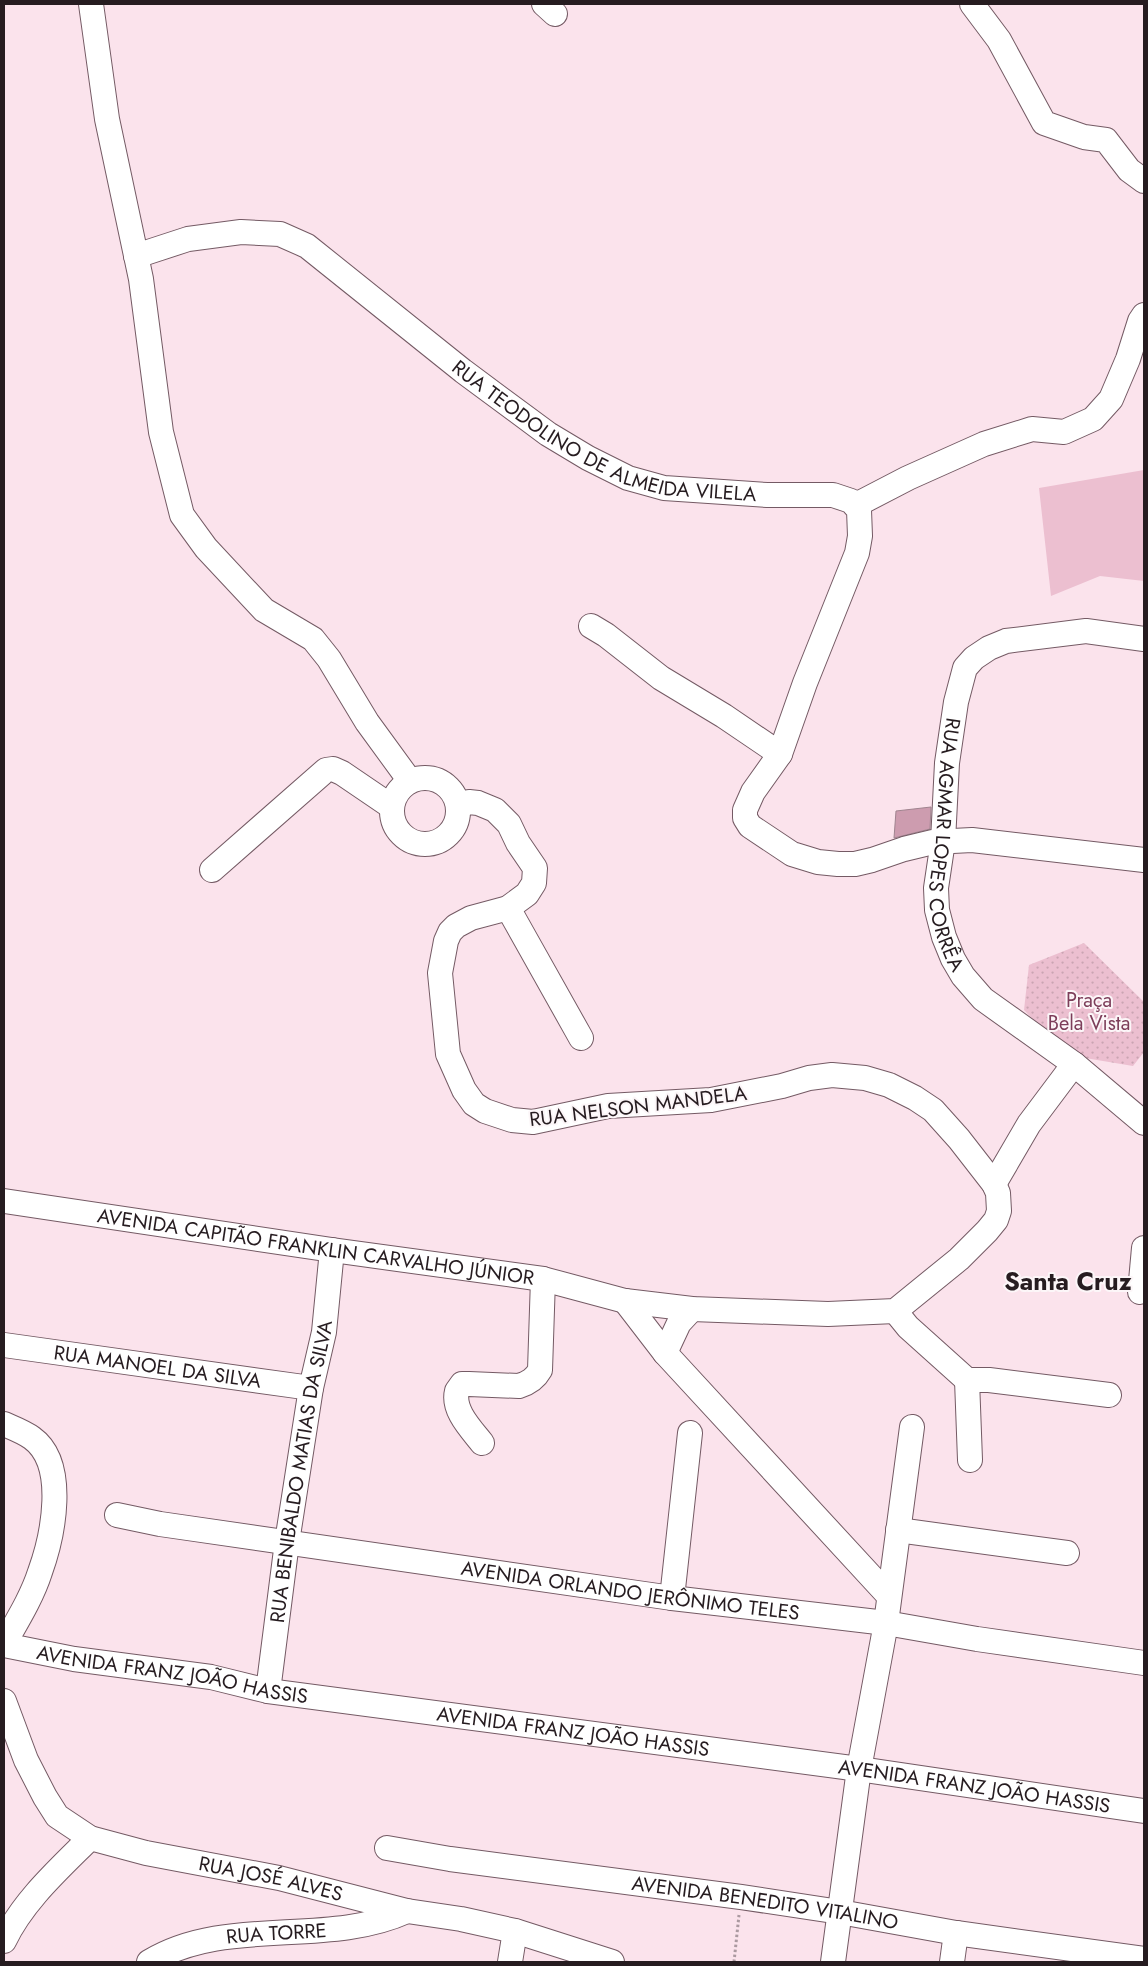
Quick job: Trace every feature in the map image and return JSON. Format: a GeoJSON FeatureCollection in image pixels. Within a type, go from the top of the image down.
{"type":"FeatureCollection","features":[{"type":"Feature","properties":{"kind":"street"},"geometry":{"type":"LineString","coordinates":[[91,4],[107,119],[141,280],[161,432],[182,516],[206,548],[264,610],[313,639],[329,659],[367,722],[410,781]]}},
{"type":"Feature","properties":{"kind":"street"},"geometry":{"type":"LineString","coordinates":[[972,4],[998,40],[1044,123],[1084,137],[1106,140],[1129,170],[1144,181]]}},
{"type":"Feature","properties":{"kind":"street","name":"RUA TEODOLINO DE ALMEIDA VILELA"},"geometry":{"type":"LineString","coordinates":[[136,256],[188,238],[241,232],[280,234],[307,246],[463,371],[548,434],[588,458],[628,478],[664,488],[767,494],[833,495],[851,501],[856,505]]}},
{"type":"Feature","properties":{"kind":"street"},"geometry":{"type":"LineString","coordinates":[[1144,315],[1140,321],[1128,359],[1111,399],[1093,419],[1064,432],[1032,429],[984,444],[908,478],[856,505],[860,536],[856,553],[805,682],[780,754],[753,792],[745,810],[745,818],[750,826],[760,834],[792,854],[818,862],[856,864],[904,848],[943,841],[972,840],[1144,860]]}},
{"type":"Feature","properties":{"kind":"street"},"geometry":{"type":"LineString","coordinates":[[591,626],[606,635],[661,678],[724,716],[780,754]]}},
{"type":"Feature","properties":{"kind":"street","name":"RUA AGMAR LOPES CORRÊA"},"geometry":{"type":"LineString","coordinates":[[1144,639],[1086,631],[1006,640],[974,658],[965,668],[956,702],[947,762],[943,841],[936,888],[937,910],[944,937],[953,959],[963,976],[983,1000],[1074,1064],[1144,1123]]}},
{"type":"Feature","properties":{"kind":"street"},"geometry":{"type":"LineString","coordinates":[[212,870],[326,770],[333,769],[342,773],[392,808]]}},
{"type":"Feature","properties":{"kind":"street"},"geometry":{"type":"LineString","coordinates":[[423,777],[435,779],[446,784],[455,794],[459,806],[458,820],[451,832],[440,841],[426,845],[412,842],[400,834],[393,822],[392,808],[395,797],[401,787],[410,781],[423,777]]}},
{"type":"Feature","properties":{"kind":"street","name":"RUA NELSON MANDELA"},"geometry":{"type":"LineString","coordinates":[[459,806],[470,802],[496,810],[509,824],[518,843],[534,868],[532,889],[508,908],[471,918],[450,932],[446,941],[440,973],[448,1054],[464,1090],[474,1104],[485,1111],[512,1120],[533,1122],[608,1106],[711,1100],[782,1086],[809,1078],[832,1075],[865,1078],[889,1085],[915,1098],[933,1110],[959,1138],[992,1181]]}},
{"type":"Feature","properties":{"kind":"street"},"geometry":{"type":"LineString","coordinates":[[508,908],[581,1038]]}},
{"type":"Feature","properties":{"kind":"street"},"geometry":{"type":"LineString","coordinates":[[1074,1064],[1029,1124],[992,1181],[1000,1201],[996,1220],[959,1259],[895,1311],[908,1327],[967,1380],[989,1380],[1109,1395]]}},
{"type":"Feature","properties":{"kind":"street","name":"AVENIDA CAPITÃO FRANKLIN CARVALHO JÚNIOR"},"geometry":{"type":"LineString","coordinates":[[4,1201],[542,1279],[625,1301],[692,1309],[828,1314],[895,1311]]}},
{"type":"Feature","properties":{"kind":"street"},"geometry":{"type":"LineString","coordinates":[[1140,1292],[1144,1248]]}},
{"type":"Feature","properties":{"kind":"street","name":"RUA BENIBALDO MATIAS DA SILVA"},"geometry":{"type":"LineString","coordinates":[[268,1691],[287,1542],[311,1388],[324,1332],[332,1250]]}},
{"type":"Feature","properties":{"kind":"street"},"geometry":{"type":"LineString","coordinates":[[482,1443],[462,1415],[457,1402],[457,1390],[462,1384],[519,1386],[526,1384],[537,1375],[540,1370],[542,1279]]}},
{"type":"Feature","properties":{"kind":"street"},"geometry":{"type":"LineString","coordinates":[[625,1301],[665,1353],[889,1596]]}},
{"type":"Feature","properties":{"kind":"street"},"geometry":{"type":"LineString","coordinates":[[665,1353],[680,1323],[692,1309]]}},
{"type":"Feature","properties":{"kind":"street","name":"RUA MANOEL DA SILVA"},"geometry":{"type":"LineString","coordinates":[[4,1345],[311,1388]]}},
{"type":"Feature","properties":{"kind":"street"},"geometry":{"type":"LineString","coordinates":[[967,1380],[970,1460]]}},
{"type":"Feature","properties":{"kind":"street"},"geometry":{"type":"LineString","coordinates":[[4,1424],[32,1438],[42,1450],[53,1472],[54,1487],[54,1512],[40,1572],[26,1604],[4,1644]]}},
{"type":"Feature","properties":{"kind":"street"},"geometry":{"type":"LineString","coordinates":[[834,1962],[859,1770],[886,1622],[912,1427]]}},
{"type":"Feature","properties":{"kind":"street"},"geometry":{"type":"LineString","coordinates":[[672,1598],[690,1433]]}},
{"type":"Feature","properties":{"kind":"street","name":"AVENIDA ORLANDO JERÔNIMO TELES"},"geometry":{"type":"LineString","coordinates":[[117,1515],[160,1524],[672,1598],[886,1622],[977,1640],[1144,1663]]}},
{"type":"Feature","properties":{"kind":"street"},"geometry":{"type":"LineString","coordinates":[[898,1530],[1067,1553]]}},
{"type":"Feature","properties":{"kind":"street","name":"AVENIDA FRANZ JOÃO HASSIS"},"geometry":{"type":"LineString","coordinates":[[4,1644],[74,1659],[211,1678],[268,1691],[859,1770],[1144,1811]]}},
{"type":"Feature","properties":{"kind":"street","name":"RUA JOSÉ ALVES"},"geometry":{"type":"LineString","coordinates":[[4,1701],[26,1760],[45,1797],[57,1816],[90,1838],[146,1853],[279,1878],[407,1911],[461,1919],[515,1931],[612,1962]]}},
{"type":"Feature","properties":{"kind":"street"},"geometry":{"type":"LineString","coordinates":[[4,1941],[17,1918],[29,1903],[90,1838]]}},
{"type":"Feature","properties":{"kind":"street","name":"AVENIDA BENEDITO VITALINO"},"geometry":{"type":"LineString","coordinates":[[387,1848],[450,1859],[741,1897],[840,1912],[956,1934],[1144,1959]]}},
{"type":"Feature","properties":{"kind":"street","name":"RUA TORRE"},"geometry":{"type":"LineString","coordinates":[[149,1962],[172,1950],[196,1942],[349,1927],[376,1923],[407,1911]]}},
{"type":"Feature","properties":{"kind":"street"},"geometry":{"type":"LineString","coordinates":[[510,1962],[515,1931]]}},
{"type":"Feature","properties":{"kind":"street"},"geometry":{"type":"LineString","coordinates":[[952,1962],[956,1934]]}},
{"type":"Feature","properties":{"kind":"path"},"geometry":{"type":"LineString","coordinates":[[734,1962],[741,1897]]}},
{"type":"Feature","properties":{"kind":"green space"},"geometry":{"type":"Polygon","coordinates":[[[1144,470],[1144,581],[1100,576],[1051,596],[1039,488],[1144,470]]]}},
{"type":"Feature","properties":{"kind":"green space","name":"Praça Bela Vista"},"geometry":{"type":"Polygon","coordinates":[[[1084,943],[1144,1002],[1144,1052],[1133,1066],[1067,1055],[1024,1010],[1029,965],[1084,943]]]}},
{"type":"Feature","properties":{"kind":"building"},"geometry":{"type":"Polygon","coordinates":[[[931,807],[930,829],[894,838],[896,811],[931,807]]]}},
{"type":"Feature","properties":{"kind":"district","name":"Santa Cruz"},"geometry":{"type":"Point","coordinates":[1068,1281]}}]}
